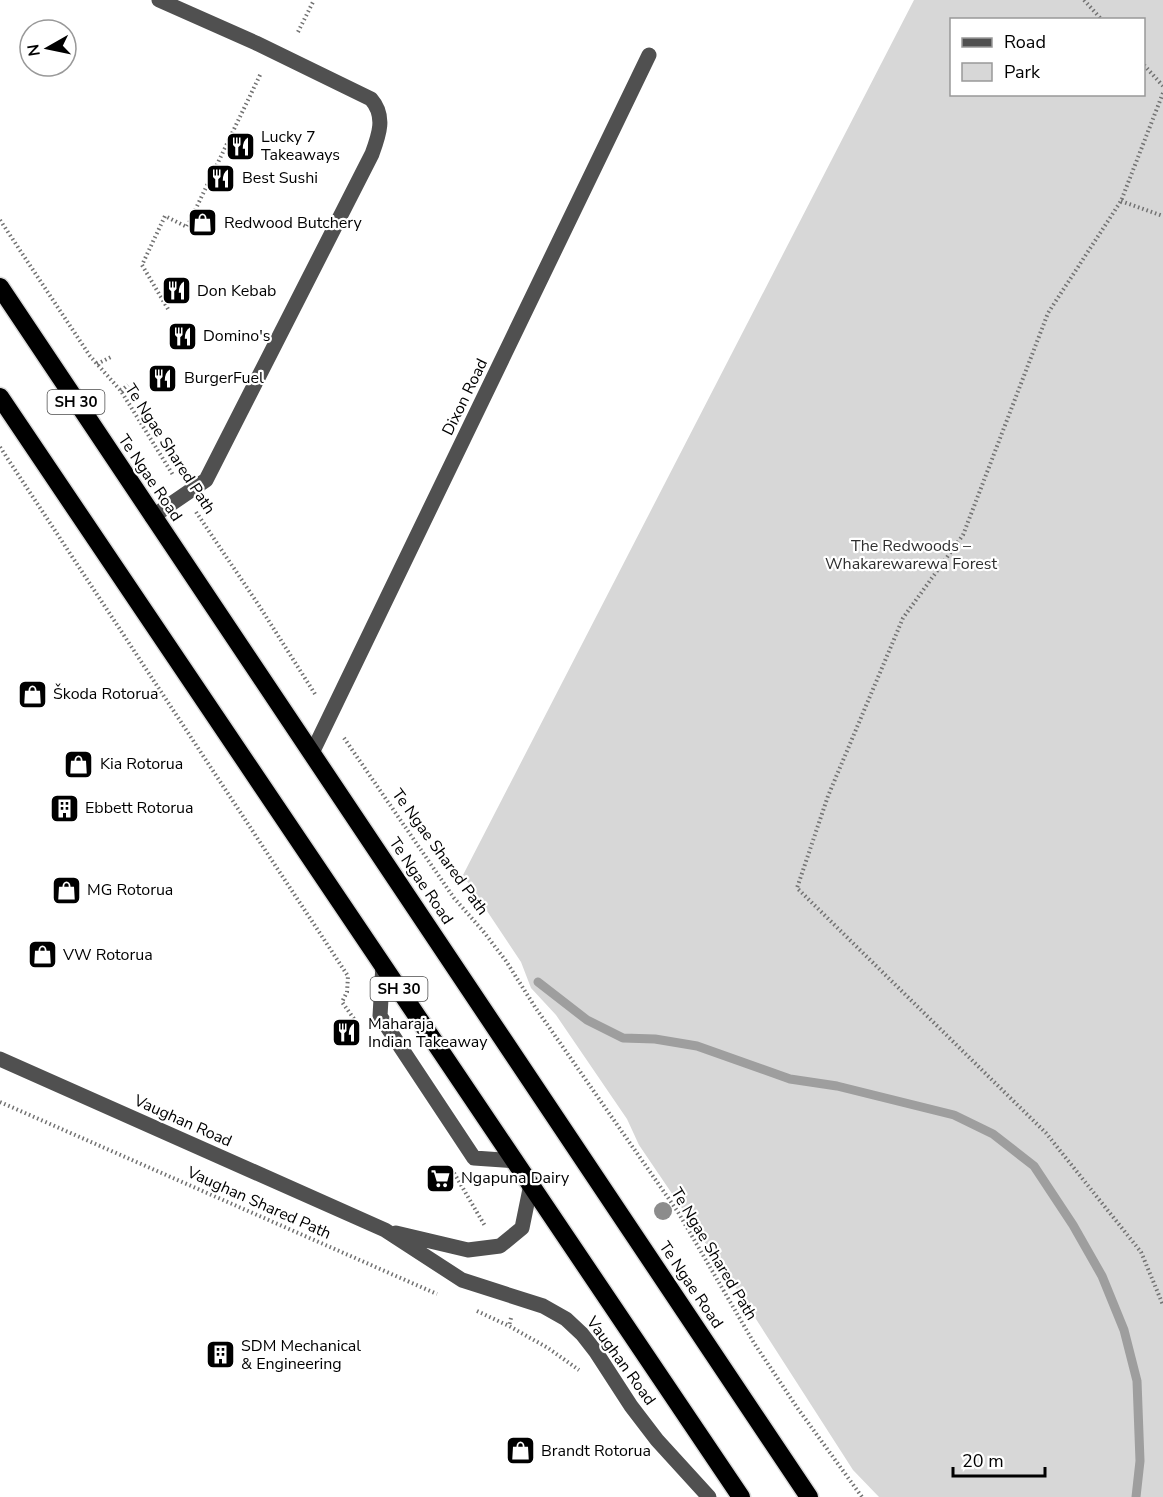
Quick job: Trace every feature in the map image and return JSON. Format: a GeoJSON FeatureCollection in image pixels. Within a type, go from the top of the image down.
{"type":"FeatureCollection","features":[{"type":"Feature","properties":{"kind":"highway","name":"Te Ngae Road"},"geometry":{"type":"LineString","coordinates":[[0,287],[809,1497]]}},
{"type":"Feature","properties":{"kind":"highway","name":"SH 30"},"geometry":{"type":"LineString","coordinates":[[0,397],[741,1497]]}},
{"type":"Feature","properties":{"kind":"street"},"geometry":{"type":"LineString","coordinates":[[152,517],[207,480],[372,154],[381,123],[378,106],[371,99],[256,43],[159,0]]}},
{"type":"Feature","properties":{"kind":"street","name":"Dixon Road"},"geometry":{"type":"LineString","coordinates":[[312,753],[649,55]]}},
{"type":"Feature","properties":{"kind":"street"},"geometry":{"type":"LineString","coordinates":[[383,964],[380,1016],[474,1158],[516,1161]]}},
{"type":"Feature","properties":{"kind":"street","name":"Vaughan Road"},"geometry":{"type":"LineString","coordinates":[[0,1059],[385,1230],[462,1280],[543,1306],[566,1319],[596,1352],[631,1406],[657,1440],[709,1497]]}},
{"type":"Feature","properties":{"kind":"street","name":"Vaughan Road"},"geometry":{"type":"LineString","coordinates":[[385,1230],[468,1250],[500,1246],[522,1228],[531,1184]]}},
{"type":"Feature","properties":{"kind":"path"},"geometry":{"type":"LineString","coordinates":[[298,32],[314,0]]}},
{"type":"Feature","properties":{"kind":"path"},"geometry":{"type":"LineString","coordinates":[[1084,0],[1100,18]]}},
{"type":"Feature","properties":{"kind":"path"},"geometry":{"type":"LineString","coordinates":[[1145,67],[1163,86]]}},
{"type":"Feature","properties":{"kind":"path"},"geometry":{"type":"LineString","coordinates":[[168,309],[142,265],[165,216],[187,227],[261,73]]}},
{"type":"Feature","properties":{"kind":"path"},"geometry":{"type":"LineString","coordinates":[[1163,93],[1121,201],[1048,314],[963,534],[903,618],[828,796],[797,888],[1046,1133],[1141,1252],[1163,1305]]}},
{"type":"Feature","properties":{"kind":"path"},"geometry":{"type":"LineString","coordinates":[[1121,201],[1163,216]]}},
{"type":"Feature","properties":{"kind":"path","name":"Te Ngae Shared Path"},"geometry":{"type":"LineString","coordinates":[[0,220],[97,364],[121,391],[185,495],[330,717],[454,898],[506,962],[678,1212],[754,1342],[796,1406],[862,1497]]}},
{"type":"Feature","properties":{"kind":"path"},"geometry":{"type":"LineString","coordinates":[[97,364],[111,357]]}},
{"type":"Feature","properties":{"kind":"path"},"geometry":{"type":"LineString","coordinates":[[121,391],[128,385]]}},
{"type":"Feature","properties":{"kind":"path"},"geometry":{"type":"LineString","coordinates":[[0,447],[348,976],[347,992],[342,1002],[362,1031]]}},
{"type":"Feature","properties":{"kind":"path","name":"Vaughan Shared Path"},"geometry":{"type":"LineString","coordinates":[[0,1102],[444,1297]]}},
{"type":"Feature","properties":{"kind":"path"},"geometry":{"type":"LineString","coordinates":[[451,1168],[489,1231]]}},
{"type":"Feature","properties":{"kind":"path"},"geometry":{"type":"LineString","coordinates":[[509,1326],[514,1309]]}},
{"type":"Feature","properties":{"kind":"path"},"geometry":{"type":"LineString","coordinates":[[477,1311],[548,1348],[583,1373]]}},
{"type":"Feature","properties":{"kind":"green space","name":"The Redwoods – Whakarewarewa Forest"},"geometry":{"type":"Polygon","coordinates":[[[914,0],[1163,0],[1163,1497],[879,1497],[853,1470],[736,1288],[639,1145],[627,1119],[556,1015],[531,988],[521,962],[463,875],[914,0]]]}},
{"type":"Feature","properties":{"kind":"waterway"},"geometry":{"type":"LineString","coordinates":[[538,982],[587,1020],[623,1038],[655,1039],[697,1046],[790,1079],[837,1086],[954,1115],[993,1134],[1034,1166],[1073,1225],[1102,1276],[1124,1330],[1137,1381],[1140,1461],[1136,1497]]}},
{"type":"Feature","properties":{"kind":"place","name":"Lucky 7 Takeaways"},"geometry":{"type":"Point","coordinates":[240,146]}},
{"type":"Feature","properties":{"kind":"place","name":"Best Sushi"},"geometry":{"type":"Point","coordinates":[221,178]}},
{"type":"Feature","properties":{"kind":"place","name":"Redwood Butchery"},"geometry":{"type":"Point","coordinates":[203,223]}},
{"type":"Feature","properties":{"kind":"place","name":"Don Kebab"},"geometry":{"type":"Point","coordinates":[176,291]}},
{"type":"Feature","properties":{"kind":"place","name":"Domino's"},"geometry":{"type":"Point","coordinates":[182,336]}},
{"type":"Feature","properties":{"kind":"place","name":"BurgerFuel"},"geometry":{"type":"Point","coordinates":[163,378]}},
{"type":"Feature","properties":{"kind":"place","name":"Škoda Rotorua"},"geometry":{"type":"Point","coordinates":[32,694]}},
{"type":"Feature","properties":{"kind":"place","name":"Kia Rotorua"},"geometry":{"type":"Point","coordinates":[79,764]}},
{"type":"Feature","properties":{"kind":"place","name":"Ebbett Rotorua"},"geometry":{"type":"Point","coordinates":[64,808]}},
{"type":"Feature","properties":{"kind":"place","name":"MG Rotorua"},"geometry":{"type":"Point","coordinates":[66,890]}},
{"type":"Feature","properties":{"kind":"place","name":"VW Rotorua"},"geometry":{"type":"Point","coordinates":[42,955]}},
{"type":"Feature","properties":{"kind":"place","name":"Maharaja Indian Takeaway"},"geometry":{"type":"Point","coordinates":[347,1033]}},
{"type":"Feature","properties":{"kind":"place","name":"Ngapuna Dairy"},"geometry":{"type":"Point","coordinates":[440,1178]}},
{"type":"Feature","properties":{"kind":"place","name":"SDM Mechanical & Engineering"},"geometry":{"type":"Point","coordinates":[220,1355]}},
{"type":"Feature","properties":{"kind":"place","name":"Brandt Rotorua"},"geometry":{"type":"Point","coordinates":[520,1451]}}]}
